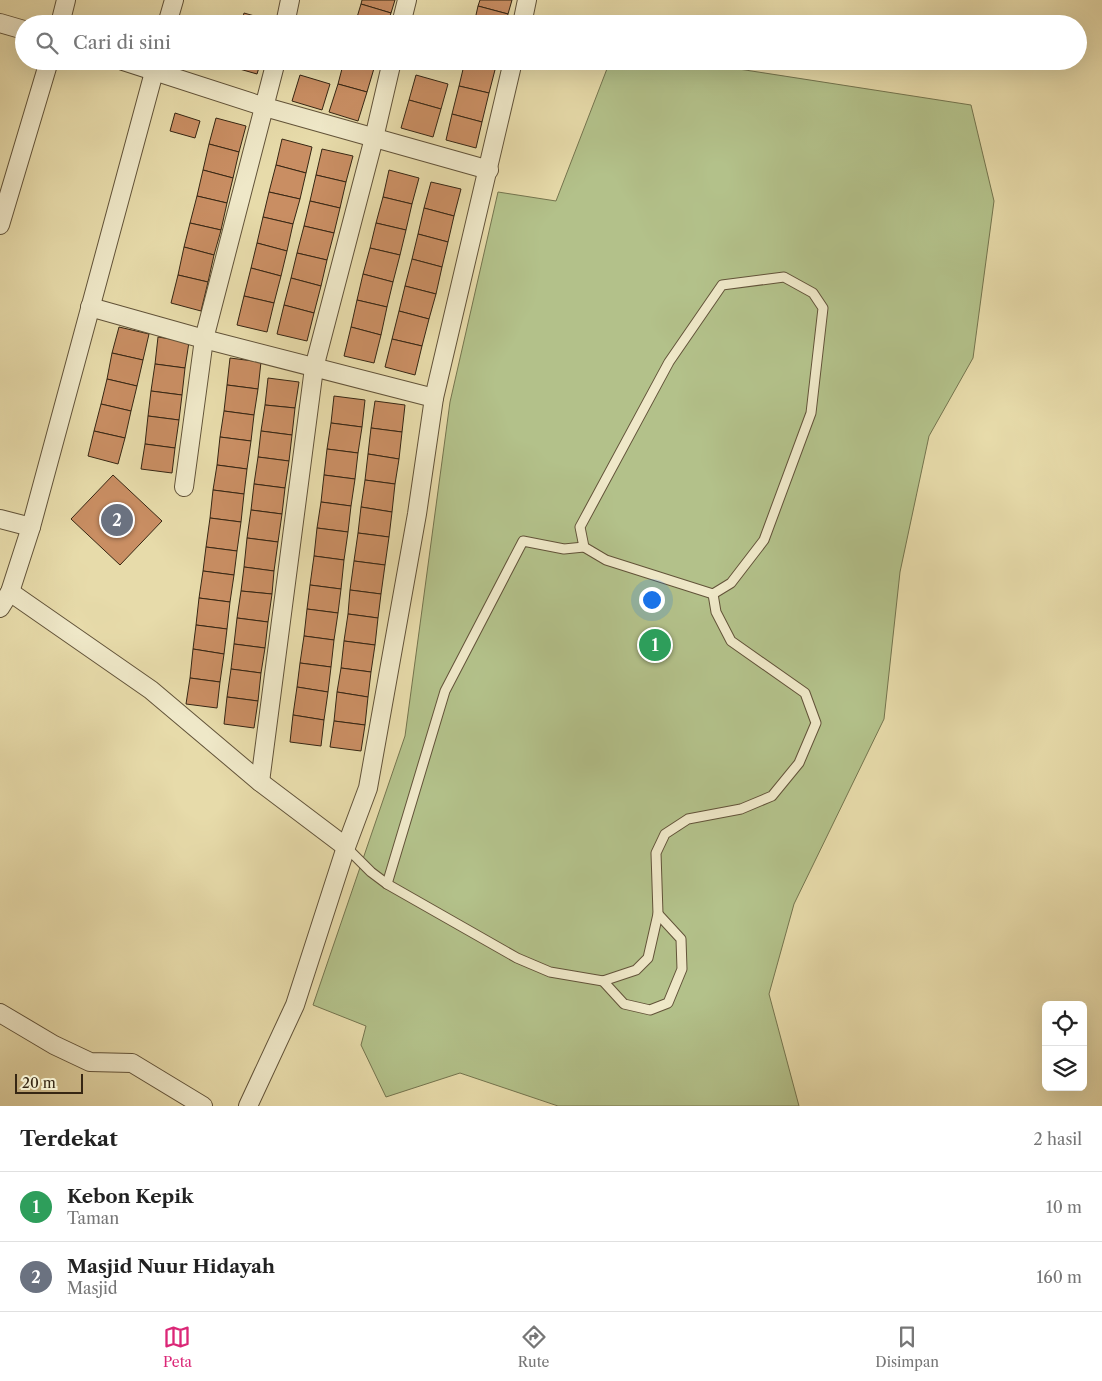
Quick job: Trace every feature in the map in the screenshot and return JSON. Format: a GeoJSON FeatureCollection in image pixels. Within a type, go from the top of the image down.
{"type":"FeatureCollection","features":[{"type":"Feature","properties":{"kind":"street"},"geometry":{"type":"LineString","coordinates":[[62,15],[66,0]]}},
{"type":"Feature","properties":{"kind":"street"},"geometry":{"type":"LineString","coordinates":[[170,15],[174,0]]}},
{"type":"Feature","properties":{"kind":"street"},"geometry":{"type":"LineString","coordinates":[[286,15],[290,0]]}},
{"type":"Feature","properties":{"kind":"street"},"geometry":{"type":"LineString","coordinates":[[403,15],[407,0]]}},
{"type":"Feature","properties":{"kind":"street"},"geometry":{"type":"LineString","coordinates":[[524,15],[527,0]]}},
{"type":"Feature","properties":{"kind":"street"},"geometry":{"type":"LineString","coordinates":[[0,23],[15,27]]}},
{"type":"Feature","properties":{"kind":"street"},"geometry":{"type":"LineString","coordinates":[[0,225],[46,70]]}},
{"type":"Feature","properties":{"kind":"street"},"geometry":{"type":"LineString","coordinates":[[0,608],[10,592],[31,527],[155,70]]}},
{"type":"Feature","properties":{"kind":"street"},"geometry":{"type":"LineString","coordinates":[[167,70],[264,107],[489,170]]}},
{"type":"Feature","properties":{"kind":"street"},"geometry":{"type":"LineString","coordinates":[[184,487],[204,339],[274,70]]}},
{"type":"Feature","properties":{"kind":"street"},"geometry":{"type":"LineString","coordinates":[[260,782],[314,368],[390,70]]}},
{"type":"Feature","properties":{"kind":"street"},"geometry":{"type":"LineString","coordinates":[[248,1106],[295,1004],[346,847],[368,788],[417,514],[434,398],[512,70]]}},
{"type":"Feature","properties":{"kind":"street"},"geometry":{"type":"LineString","coordinates":[[90,307],[204,339],[434,398]]}},
{"type":"Feature","properties":{"kind":"street"},"geometry":{"type":"LineString","coordinates":[[0,519],[31,527]]}},
{"type":"Feature","properties":{"kind":"street"},"geometry":{"type":"LineString","coordinates":[[10,592],[151,690],[260,782],[346,847]]}},
{"type":"Feature","properties":{"kind":"street"},"geometry":{"type":"LineString","coordinates":[[0,1013],[90,1062],[132,1063],[203,1106]]}},
{"type":"Feature","properties":{"kind":"lane"},"geometry":{"type":"LineString","coordinates":[[387,884],[445,691],[523,541],[564,549],[584,547],[606,560],[713,594],[731,583],[764,540],[811,413],[823,308],[813,293],[784,277],[722,285],[669,362],[580,527],[584,547]]}},
{"type":"Feature","properties":{"kind":"lane"},"geometry":{"type":"LineString","coordinates":[[346,847],[371,872],[387,884],[517,958],[550,972],[604,981],[636,970],[648,958],[658,914],[656,853],[666,834],[688,819],[741,809],[772,796],[799,763],[816,723],[804,693],[731,641],[716,612],[713,594]]}},
{"type":"Feature","properties":{"kind":"lane"},"geometry":{"type":"LineString","coordinates":[[604,981],[624,1004],[650,1010],[668,1004],[682,969],[681,939],[658,914]]}},
{"type":"Feature","properties":{"kind":"green space"},"geometry":{"type":"Polygon","coordinates":[[[607,70],[745,70],[971,105],[994,201],[973,358],[929,436],[900,572],[884,719],[794,904],[769,994],[799,1106],[558,1106],[460,1073],[386,1097],[361,1045],[366,1026],[313,1005],[405,736],[450,402],[498,192],[556,201],[607,70]]]}},
{"type":"Feature","properties":{"kind":"building"},"geometry":{"type":"Polygon","coordinates":[[[362,0],[395,0],[391,13],[361,4],[362,0]]]}},
{"type":"Feature","properties":{"kind":"building"},"geometry":{"type":"Polygon","coordinates":[[[480,0],[512,0],[508,14],[478,6],[480,0]]]}},
{"type":"Feature","properties":{"kind":"building"},"geometry":{"type":"Polygon","coordinates":[[[361,4],[391,13],[390,15],[358,15],[361,4]]]}},
{"type":"Feature","properties":{"kind":"building"},"geometry":{"type":"Polygon","coordinates":[[[478,6],[508,14],[508,15],[476,15],[478,6]]]}},
{"type":"Feature","properties":{"kind":"building"},"geometry":{"type":"Polygon","coordinates":[[[243,70],[258,70],[257,74],[243,70]]]}},
{"type":"Feature","properties":{"kind":"building"},"geometry":{"type":"Polygon","coordinates":[[[342,70],[374,70],[367,92],[338,84],[342,70]]]}},
{"type":"Feature","properties":{"kind":"building"},"geometry":{"type":"Polygon","coordinates":[[[463,70],[495,70],[489,93],[459,86],[463,70]]]}},
{"type":"Feature","properties":{"kind":"building"},"geometry":{"type":"Polygon","coordinates":[[[300,75],[330,84],[322,110],[292,101],[300,75]]]}},
{"type":"Feature","properties":{"kind":"building"},"geometry":{"type":"Polygon","coordinates":[[[416,75],[448,84],[441,109],[409,100],[416,75]]]}},
{"type":"Feature","properties":{"kind":"building"},"geometry":{"type":"Polygon","coordinates":[[[338,84],[367,92],[358,121],[329,112],[338,84]]]}},
{"type":"Feature","properties":{"kind":"building"},"geometry":{"type":"Polygon","coordinates":[[[459,86],[489,93],[482,122],[452,114],[459,86]]]}},
{"type":"Feature","properties":{"kind":"building"},"geometry":{"type":"Polygon","coordinates":[[[409,100],[441,109],[433,137],[401,128],[409,100]]]}},
{"type":"Feature","properties":{"kind":"building"},"geometry":{"type":"Polygon","coordinates":[[[175,113],[200,121],[195,138],[170,131],[175,113]]]}},
{"type":"Feature","properties":{"kind":"building"},"geometry":{"type":"Polygon","coordinates":[[[452,114],[482,122],[476,148],[446,140],[452,114]]]}},
{"type":"Feature","properties":{"kind":"building"},"geometry":{"type":"Polygon","coordinates":[[[216,118],[246,126],[239,152],[209,144],[216,118]]]}},
{"type":"Feature","properties":{"kind":"building"},"geometry":{"type":"Polygon","coordinates":[[[282,139],[312,147],[306,173],[276,165],[282,139]]]}},
{"type":"Feature","properties":{"kind":"building"},"geometry":{"type":"Polygon","coordinates":[[[209,144],[239,152],[233,178],[203,170],[209,144]]]}},
{"type":"Feature","properties":{"kind":"building"},"geometry":{"type":"Polygon","coordinates":[[[322,149],[353,156],[346,182],[316,175],[322,149]]]}},
{"type":"Feature","properties":{"kind":"building"},"geometry":{"type":"Polygon","coordinates":[[[276,165],[306,173],[300,199],[269,192],[276,165]]]}},
{"type":"Feature","properties":{"kind":"building"},"geometry":{"type":"Polygon","coordinates":[[[203,170],[233,178],[227,203],[197,196],[203,170]]]}},
{"type":"Feature","properties":{"kind":"building"},"geometry":{"type":"Polygon","coordinates":[[[389,170],[419,178],[412,204],[383,197],[389,170]]]}},
{"type":"Feature","properties":{"kind":"building"},"geometry":{"type":"Polygon","coordinates":[[[316,175],[346,182],[340,208],[310,201],[316,175]]]}},
{"type":"Feature","properties":{"kind":"building"},"geometry":{"type":"Polygon","coordinates":[[[431,182],[461,189],[454,216],[424,208],[431,182]]]}},
{"type":"Feature","properties":{"kind":"building"},"geometry":{"type":"Polygon","coordinates":[[[269,192],[300,199],[293,224],[263,217],[269,192]]]}},
{"type":"Feature","properties":{"kind":"building"},"geometry":{"type":"Polygon","coordinates":[[[197,196],[227,203],[221,230],[190,223],[197,196]]]}},
{"type":"Feature","properties":{"kind":"building"},"geometry":{"type":"Polygon","coordinates":[[[383,197],[412,204],[406,230],[376,223],[383,197]]]}},
{"type":"Feature","properties":{"kind":"building"},"geometry":{"type":"Polygon","coordinates":[[[310,201],[340,208],[334,233],[304,226],[310,201]]]}},
{"type":"Feature","properties":{"kind":"building"},"geometry":{"type":"Polygon","coordinates":[[[424,208],[454,216],[448,242],[418,234],[424,208]]]}},
{"type":"Feature","properties":{"kind":"building"},"geometry":{"type":"Polygon","coordinates":[[[263,217],[293,224],[287,251],[257,243],[263,217]]]}},
{"type":"Feature","properties":{"kind":"building"},"geometry":{"type":"Polygon","coordinates":[[[190,223],[221,230],[214,255],[184,247],[190,223]]]}},
{"type":"Feature","properties":{"kind":"building"},"geometry":{"type":"Polygon","coordinates":[[[376,223],[406,230],[400,255],[370,248],[376,223]]]}},
{"type":"Feature","properties":{"kind":"building"},"geometry":{"type":"Polygon","coordinates":[[[304,226],[334,233],[327,260],[297,253],[304,226]]]}},
{"type":"Feature","properties":{"kind":"building"},"geometry":{"type":"Polygon","coordinates":[[[418,234],[448,242],[442,267],[412,259],[418,234]]]}},
{"type":"Feature","properties":{"kind":"building"},"geometry":{"type":"Polygon","coordinates":[[[257,243],[287,251],[281,276],[251,268],[257,243]]]}},
{"type":"Feature","properties":{"kind":"building"},"geometry":{"type":"Polygon","coordinates":[[[184,247],[214,255],[208,282],[178,275],[184,247]]]}},
{"type":"Feature","properties":{"kind":"building"},"geometry":{"type":"Polygon","coordinates":[[[370,248],[400,255],[393,282],[363,274],[370,248]]]}},
{"type":"Feature","properties":{"kind":"building"},"geometry":{"type":"Polygon","coordinates":[[[297,253],[327,260],[321,286],[291,278],[297,253]]]}},
{"type":"Feature","properties":{"kind":"building"},"geometry":{"type":"Polygon","coordinates":[[[412,259],[442,267],[436,294],[405,286],[412,259]]]}},
{"type":"Feature","properties":{"kind":"building"},"geometry":{"type":"Polygon","coordinates":[[[251,268],[281,276],[274,303],[244,296],[251,268]]]}},
{"type":"Feature","properties":{"kind":"building"},"geometry":{"type":"Polygon","coordinates":[[[363,274],[393,282],[387,307],[357,300],[363,274]]]}},
{"type":"Feature","properties":{"kind":"building"},"geometry":{"type":"Polygon","coordinates":[[[178,275],[208,282],[201,311],[171,303],[178,275]]]}},
{"type":"Feature","properties":{"kind":"building"},"geometry":{"type":"Polygon","coordinates":[[[291,278],[321,286],[314,313],[284,305],[291,278]]]}},
{"type":"Feature","properties":{"kind":"building"},"geometry":{"type":"Polygon","coordinates":[[[405,286],[436,294],[429,319],[399,311],[405,286]]]}},
{"type":"Feature","properties":{"kind":"building"},"geometry":{"type":"Polygon","coordinates":[[[244,296],[274,303],[267,332],[237,325],[244,296]]]}},
{"type":"Feature","properties":{"kind":"building"},"geometry":{"type":"Polygon","coordinates":[[[357,300],[387,307],[381,335],[351,327],[357,300]]]}},
{"type":"Feature","properties":{"kind":"building"},"geometry":{"type":"Polygon","coordinates":[[[284,305],[314,313],[307,341],[277,334],[284,305]]]}},
{"type":"Feature","properties":{"kind":"building"},"geometry":{"type":"Polygon","coordinates":[[[399,311],[429,319],[422,346],[392,339],[399,311]]]}},
{"type":"Feature","properties":{"kind":"building"},"geometry":{"type":"Polygon","coordinates":[[[119,327],[149,334],[143,360],[112,353],[119,327]]]}},
{"type":"Feature","properties":{"kind":"building"},"geometry":{"type":"Polygon","coordinates":[[[351,327],[381,335],[374,363],[344,356],[351,327]]]}},
{"type":"Feature","properties":{"kind":"building"},"geometry":{"type":"Polygon","coordinates":[[[158,337],[189,342],[185,368],[155,364],[158,337]]]}},
{"type":"Feature","properties":{"kind":"building"},"geometry":{"type":"Polygon","coordinates":[[[392,339],[422,346],[415,375],[385,367],[392,339]]]}},
{"type":"Feature","properties":{"kind":"building"},"geometry":{"type":"Polygon","coordinates":[[[112,353],[143,360],[137,386],[107,379],[112,353]]]}},
{"type":"Feature","properties":{"kind":"building"},"geometry":{"type":"Polygon","coordinates":[[[230,358],[261,362],[258,389],[227,385],[230,358]]]}},
{"type":"Feature","properties":{"kind":"building"},"geometry":{"type":"Polygon","coordinates":[[[155,364],[185,368],[182,395],[151,391],[155,364]]]}},
{"type":"Feature","properties":{"kind":"building"},"geometry":{"type":"Polygon","coordinates":[[[268,378],[299,382],[295,408],[265,405],[268,378]]]}},
{"type":"Feature","properties":{"kind":"building"},"geometry":{"type":"Polygon","coordinates":[[[107,379],[137,386],[131,411],[101,404],[107,379]]]}},
{"type":"Feature","properties":{"kind":"building"},"geometry":{"type":"Polygon","coordinates":[[[227,385],[258,389],[254,415],[224,411],[227,385]]]}},
{"type":"Feature","properties":{"kind":"building"},"geometry":{"type":"Polygon","coordinates":[[[151,391],[182,395],[179,420],[148,416],[151,391]]]}},
{"type":"Feature","properties":{"kind":"building"},"geometry":{"type":"Polygon","coordinates":[[[334,396],[365,400],[362,427],[331,423],[334,396]]]}},
{"type":"Feature","properties":{"kind":"building"},"geometry":{"type":"Polygon","coordinates":[[[375,401],[405,405],[402,432],[371,428],[375,401]]]}},
{"type":"Feature","properties":{"kind":"building"},"geometry":{"type":"Polygon","coordinates":[[[101,404],[131,411],[125,438],[94,431],[101,404]]]}},
{"type":"Feature","properties":{"kind":"building"},"geometry":{"type":"Polygon","coordinates":[[[265,405],[295,408],[292,435],[261,431],[265,405]]]}},
{"type":"Feature","properties":{"kind":"building"},"geometry":{"type":"Polygon","coordinates":[[[224,411],[254,415],[251,441],[220,437],[224,411]]]}},
{"type":"Feature","properties":{"kind":"building"},"geometry":{"type":"Polygon","coordinates":[[[148,416],[179,420],[175,448],[145,444],[148,416]]]}},
{"type":"Feature","properties":{"kind":"building"},"geometry":{"type":"Polygon","coordinates":[[[331,423],[362,427],[358,453],[327,449],[331,423]]]}},
{"type":"Feature","properties":{"kind":"building"},"geometry":{"type":"Polygon","coordinates":[[[371,428],[402,432],[399,459],[368,454],[371,428]]]}},
{"type":"Feature","properties":{"kind":"building"},"geometry":{"type":"Polygon","coordinates":[[[94,431],[125,438],[118,464],[88,456],[94,431]]]}},
{"type":"Feature","properties":{"kind":"building"},"geometry":{"type":"Polygon","coordinates":[[[261,431],[292,435],[289,461],[258,457],[261,431]]]}},
{"type":"Feature","properties":{"kind":"building"},"geometry":{"type":"Polygon","coordinates":[[[220,437],[251,441],[247,469],[217,465],[220,437]]]}},
{"type":"Feature","properties":{"kind":"building"},"geometry":{"type":"Polygon","coordinates":[[[145,444],[175,448],[172,473],[141,469],[145,444]]]}},
{"type":"Feature","properties":{"kind":"building"},"geometry":{"type":"Polygon","coordinates":[[[327,449],[358,453],[355,479],[324,475],[327,449]]]}},
{"type":"Feature","properties":{"kind":"building"},"geometry":{"type":"Polygon","coordinates":[[[368,454],[399,459],[395,484],[365,480],[368,454]]]}},
{"type":"Feature","properties":{"kind":"building"},"geometry":{"type":"Polygon","coordinates":[[[258,457],[289,461],[285,488],[254,484],[258,457]]]}},
{"type":"Feature","properties":{"kind":"building"},"geometry":{"type":"Polygon","coordinates":[[[217,465],[247,469],[244,494],[213,490],[217,465]]]}},
{"type":"Feature","properties":{"kind":"building"},"geometry":{"type":"Polygon","coordinates":[[[113,475],[162,521],[120,565],[71,519],[113,475]]]}},
{"type":"Feature","properties":{"kind":"building"},"geometry":{"type":"Polygon","coordinates":[[[324,475],[355,479],[351,506],[321,502],[324,475]]]}},
{"type":"Feature","properties":{"kind":"building"},"geometry":{"type":"Polygon","coordinates":[[[365,480],[395,484],[392,512],[361,507],[365,480]]]}},
{"type":"Feature","properties":{"kind":"building"},"geometry":{"type":"Polygon","coordinates":[[[254,484],[285,488],[282,514],[251,510],[254,484]]]}},
{"type":"Feature","properties":{"kind":"building"},"geometry":{"type":"Polygon","coordinates":[[[213,490],[244,494],[241,522],[210,518],[213,490]]]}},
{"type":"Feature","properties":{"kind":"building"},"geometry":{"type":"Polygon","coordinates":[[[321,502],[351,506],[348,532],[317,528],[321,502]]]}},
{"type":"Feature","properties":{"kind":"building"},"geometry":{"type":"Polygon","coordinates":[[[361,507],[392,512],[389,537],[358,533],[361,507]]]}},
{"type":"Feature","properties":{"kind":"building"},"geometry":{"type":"Polygon","coordinates":[[[251,510],[282,514],[278,542],[247,538],[251,510]]]}},
{"type":"Feature","properties":{"kind":"building"},"geometry":{"type":"Polygon","coordinates":[[[210,518],[241,522],[237,551],[206,547],[210,518]]]}},
{"type":"Feature","properties":{"kind":"building"},"geometry":{"type":"Polygon","coordinates":[[[317,528],[348,532],[344,560],[314,556],[317,528]]]}},
{"type":"Feature","properties":{"kind":"building"},"geometry":{"type":"Polygon","coordinates":[[[358,533],[389,537],[385,565],[354,561],[358,533]]]}},
{"type":"Feature","properties":{"kind":"building"},"geometry":{"type":"Polygon","coordinates":[[[247,538],[278,542],[274,571],[244,567],[247,538]]]}},
{"type":"Feature","properties":{"kind":"building"},"geometry":{"type":"Polygon","coordinates":[[[206,547],[237,551],[234,575],[203,571],[206,547]]]}},
{"type":"Feature","properties":{"kind":"building"},"geometry":{"type":"Polygon","coordinates":[[[314,556],[344,560],[341,589],[310,585],[314,556]]]}},
{"type":"Feature","properties":{"kind":"building"},"geometry":{"type":"Polygon","coordinates":[[[354,561],[385,565],[381,594],[350,590],[354,561]]]}},
{"type":"Feature","properties":{"kind":"building"},"geometry":{"type":"Polygon","coordinates":[[[244,567],[274,571],[272,594],[241,591],[244,567]]]}},
{"type":"Feature","properties":{"kind":"building"},"geometry":{"type":"Polygon","coordinates":[[[203,571],[234,575],[230,602],[199,598],[203,571]]]}},
{"type":"Feature","properties":{"kind":"building"},"geometry":{"type":"Polygon","coordinates":[[[310,585],[341,589],[338,613],[307,609],[310,585]]]}},
{"type":"Feature","properties":{"kind":"building"},"geometry":{"type":"Polygon","coordinates":[[[350,590],[381,594],[378,618],[348,614],[350,590]]]}},
{"type":"Feature","properties":{"kind":"building"},"geometry":{"type":"Polygon","coordinates":[[[241,591],[272,594],[268,622],[237,618],[241,591]]]}},
{"type":"Feature","properties":{"kind":"building"},"geometry":{"type":"Polygon","coordinates":[[[199,598],[230,602],[227,629],[196,625],[199,598]]]}},
{"type":"Feature","properties":{"kind":"building"},"geometry":{"type":"Polygon","coordinates":[[[307,609],[338,613],[334,640],[304,636],[307,609]]]}},
{"type":"Feature","properties":{"kind":"building"},"geometry":{"type":"Polygon","coordinates":[[[348,614],[378,618],[375,645],[344,641],[348,614]]]}},
{"type":"Feature","properties":{"kind":"building"},"geometry":{"type":"Polygon","coordinates":[[[237,618],[268,622],[265,648],[234,644],[237,618]]]}},
{"type":"Feature","properties":{"kind":"building"},"geometry":{"type":"Polygon","coordinates":[[[196,625],[227,629],[224,654],[193,649],[196,625]]]}},
{"type":"Feature","properties":{"kind":"building"},"geometry":{"type":"Polygon","coordinates":[[[304,636],[334,640],[331,667],[300,663],[304,636]]]}},
{"type":"Feature","properties":{"kind":"building"},"geometry":{"type":"Polygon","coordinates":[[[344,641],[375,645],[371,672],[341,668],[344,641]]]}},
{"type":"Feature","properties":{"kind":"building"},"geometry":{"type":"Polygon","coordinates":[[[234,644],[265,648],[261,673],[231,669],[234,644]]]}},
{"type":"Feature","properties":{"kind":"building"},"geometry":{"type":"Polygon","coordinates":[[[193,649],[224,654],[220,682],[190,678],[193,649]]]}},
{"type":"Feature","properties":{"kind":"building"},"geometry":{"type":"Polygon","coordinates":[[[300,663],[331,667],[328,692],[297,687],[300,663]]]}},
{"type":"Feature","properties":{"kind":"building"},"geometry":{"type":"Polygon","coordinates":[[[341,668],[371,672],[368,697],[337,692],[341,668]]]}},
{"type":"Feature","properties":{"kind":"building"},"geometry":{"type":"Polygon","coordinates":[[[231,669],[261,673],[258,701],[227,697],[231,669]]]}},
{"type":"Feature","properties":{"kind":"building"},"geometry":{"type":"Polygon","coordinates":[[[190,678],[220,682],[217,708],[186,704],[190,678]]]}},
{"type":"Feature","properties":{"kind":"building"},"geometry":{"type":"Polygon","coordinates":[[[297,687],[328,692],[324,720],[293,715],[297,687]]]}},
{"type":"Feature","properties":{"kind":"building"},"geometry":{"type":"Polygon","coordinates":[[[337,692],[368,697],[365,725],[334,721],[337,692]]]}},
{"type":"Feature","properties":{"kind":"building"},"geometry":{"type":"Polygon","coordinates":[[[227,697],[258,701],[254,728],[224,724],[227,697]]]}},
{"type":"Feature","properties":{"kind":"building"},"geometry":{"type":"Polygon","coordinates":[[[293,715],[324,720],[321,746],[290,742],[293,715]]]}},
{"type":"Feature","properties":{"kind":"building"},"geometry":{"type":"Polygon","coordinates":[[[334,721],[365,725],[361,751],[330,747],[334,721]]]}},
{"type":"Feature","properties":{"kind":"place","name":"Masjid Nuur Hidayah"},"geometry":{"type":"Point","coordinates":[117,520]}},
{"type":"Feature","properties":{"kind":"place","name":"Kebon Kepik"},"geometry":{"type":"Point","coordinates":[655,645]}}]}
